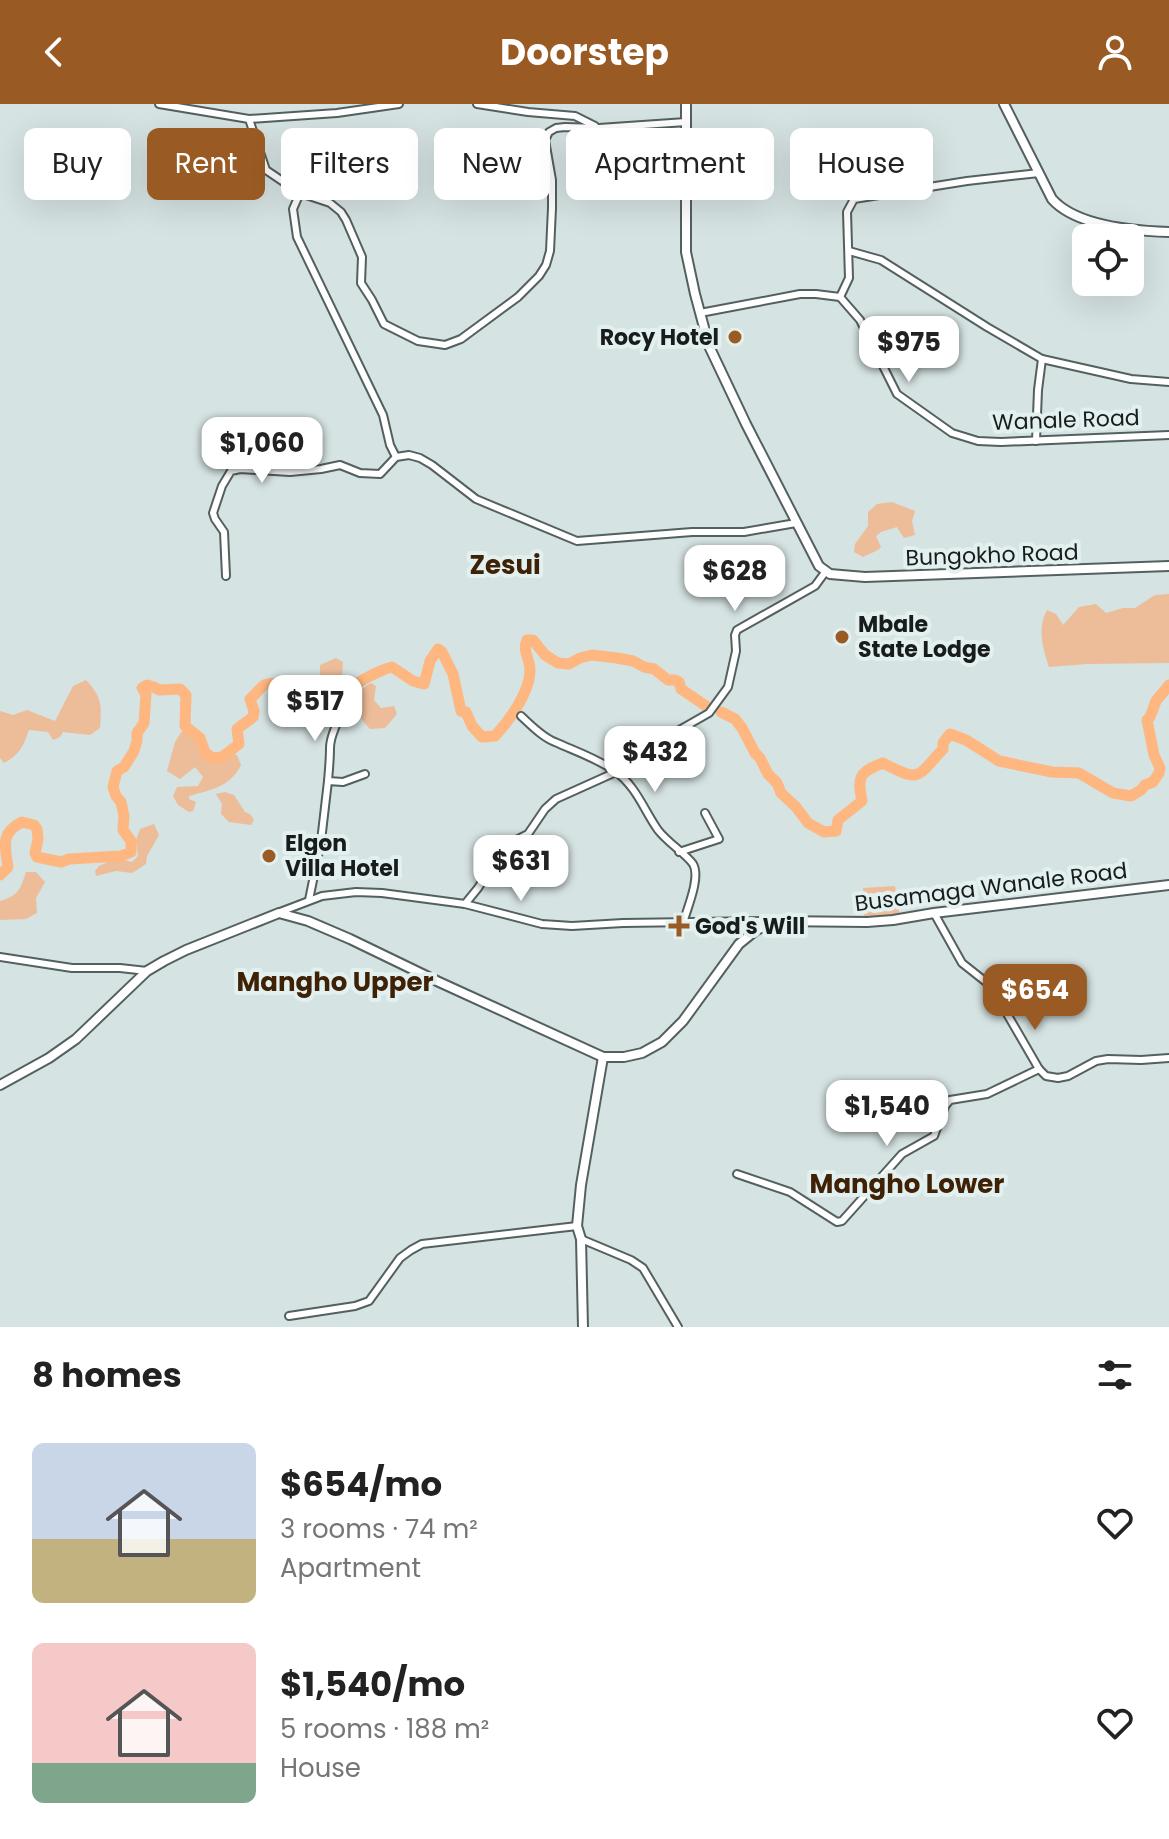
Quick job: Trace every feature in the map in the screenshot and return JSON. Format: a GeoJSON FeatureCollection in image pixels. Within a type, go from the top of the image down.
{"type":"FeatureCollection","features":[{"type":"Feature","properties":{"kind":"street"},"geometry":{"type":"LineString","coordinates":[[159,104],[249,119],[337,113],[399,104]]}},
{"type":"Feature","properties":{"kind":"street"},"geometry":{"type":"LineString","coordinates":[[477,104],[575,116],[599,128],[686,122]]}},
{"type":"Feature","properties":{"kind":"street"},"geometry":{"type":"LineString","coordinates":[[524,104],[536,113]]}},
{"type":"Feature","properties":{"kind":"street"},"geometry":{"type":"LineString","coordinates":[[465,904],[506,845],[528,834],[550,804],[636,761],[674,732],[709,713],[726,692],[736,651],[737,630],[815,586],[823,569],[796,523],[713,356],[700,313],[686,252],[686,104]]}},
{"type":"Feature","properties":{"kind":"street"},"geometry":{"type":"LineString","coordinates":[[1004,104],[1052,199],[1067,212],[1116,228],[1169,232]]}},
{"type":"Feature","properties":{"kind":"street"},"geometry":{"type":"LineString","coordinates":[[249,119],[266,170],[281,180]]}},
{"type":"Feature","properties":{"kind":"street"},"geometry":{"type":"LineString","coordinates":[[321,200],[330,203],[346,220],[362,257],[361,283],[384,324],[418,341],[445,345],[461,339],[518,297],[546,265],[550,251],[552,185],[545,140],[549,132],[566,128]]}},
{"type":"Feature","properties":{"kind":"street"},"geometry":{"type":"LineString","coordinates":[[700,313],[800,294],[840,297],[849,278],[847,212],[854,199],[1039,173]]}},
{"type":"Feature","properties":{"kind":"street"},"geometry":{"type":"LineString","coordinates":[[297,200],[293,209],[297,237],[383,415],[396,457]]}},
{"type":"Feature","properties":{"kind":"street"},"geometry":{"type":"LineString","coordinates":[[849,251],[881,260],[1042,359],[1131,379],[1169,382]]}},
{"type":"Feature","properties":{"kind":"street","name":"Wanale Road"},"geometry":{"type":"LineString","coordinates":[[840,297],[856,314],[893,388],[952,433],[978,441],[1169,435]]}},
{"type":"Feature","properties":{"kind":"street"},"geometry":{"type":"LineString","coordinates":[[1036,441],[1042,359]]}},
{"type":"Feature","properties":{"kind":"street"},"geometry":{"type":"LineString","coordinates":[[226,576],[224,532],[213,513],[217,497],[231,471],[240,469],[290,472],[340,465],[360,473],[380,474],[396,457],[409,455],[432,465],[476,499],[577,541],[692,532],[744,532],[796,523]]}},
{"type":"Feature","properties":{"kind":"street","name":"Bungokho Road"},"geometry":{"type":"LineString","coordinates":[[823,569],[839,576],[910,576],[1169,566]]}},
{"type":"Feature","properties":{"kind":"street"},"geometry":{"type":"LineString","coordinates":[[309,900],[321,841],[330,746],[339,716],[336,703]]}},
{"type":"Feature","properties":{"kind":"street"},"geometry":{"type":"LineString","coordinates":[[521,716],[549,739],[587,755],[616,772],[640,798],[657,829],[692,863],[696,874],[683,923]]}},
{"type":"Feature","properties":{"kind":"street"},"geometry":{"type":"LineString","coordinates":[[328,781],[343,782],[365,774]]}},
{"type":"Feature","properties":{"kind":"street"},"geometry":{"type":"LineString","coordinates":[[679,852],[719,839],[705,813]]}},
{"type":"Feature","properties":{"kind":"street","name":"Busamaga Wanale Road"},"geometry":{"type":"LineString","coordinates":[[774,921],[867,922],[1169,885]]}},
{"type":"Feature","properties":{"kind":"street"},"geometry":{"type":"LineString","coordinates":[[0,1085],[76,1039],[147,971],[186,950],[309,900],[332,894],[382,893],[465,904],[542,924],[572,926],[774,921]]}},
{"type":"Feature","properties":{"kind":"street"},"geometry":{"type":"LineString","coordinates":[[279,913],[308,921],[350,939],[603,1057],[642,1053],[662,1042],[683,1021],[739,944],[774,921]]}},
{"type":"Feature","properties":{"kind":"street"},"geometry":{"type":"LineString","coordinates":[[934,913],[962,963],[986,982],[1046,1076],[1068,1076],[1096,1061],[1108,1059],[1169,1058]]}},
{"type":"Feature","properties":{"kind":"street"},"geometry":{"type":"LineString","coordinates":[[0,957],[72,968],[147,971]]}},
{"type":"Feature","properties":{"kind":"street"},"geometry":{"type":"LineString","coordinates":[[583,1327],[581,1239],[577,1226],[603,1057]]}},
{"type":"Feature","properties":{"kind":"street"},"geometry":{"type":"LineString","coordinates":[[737,1174],[790,1192],[837,1222],[842,1221],[902,1154],[934,1136],[950,1100],[987,1094],[1039,1069]]}},
{"type":"Feature","properties":{"kind":"street"},"geometry":{"type":"LineString","coordinates":[[289,1316],[369,1301],[400,1258],[422,1244],[577,1226]]}},
{"type":"Feature","properties":{"kind":"street"},"geometry":{"type":"LineString","coordinates":[[581,1239],[643,1268],[678,1327]]}},
{"type":"Feature","properties":{"kind":"shaded area"},"geometry":{"type":"Polygon","coordinates":[[[892,502],[915,511],[912,521],[915,535],[904,538],[897,527],[876,536],[881,547],[878,550],[863,557],[854,552],[855,544],[868,526],[868,512],[877,504],[892,502]]]}},
{"type":"Feature","properties":{"kind":"shaded area"},"geometry":{"type":"Polygon","coordinates":[[[1169,594],[1169,663],[1049,667],[1042,631],[1047,610],[1056,614],[1063,625],[1079,607],[1096,604],[1106,613],[1135,608],[1155,595],[1169,594]]]}},
{"type":"Feature","properties":{"kind":"shaded area"},"geometry":{"type":"Polygon","coordinates":[[[336,658],[343,662],[342,677],[350,699],[323,705],[315,700],[320,665],[336,658]]]}},
{"type":"Feature","properties":{"kind":"shaded area"},"geometry":{"type":"Polygon","coordinates":[[[86,680],[100,702],[100,728],[90,735],[63,732],[53,740],[48,732],[29,730],[20,750],[4,763],[0,758],[0,711],[13,715],[27,710],[55,721],[73,686],[86,680]]]}},
{"type":"Feature","properties":{"kind":"shaded area"},"geometry":{"type":"Polygon","coordinates":[[[371,683],[376,686],[374,700],[381,708],[394,706],[397,714],[385,728],[370,729],[358,712],[357,697],[371,683]]]}},
{"type":"Feature","properties":{"kind":"shaded area"},"geometry":{"type":"Polygon","coordinates":[[[185,726],[200,738],[205,752],[212,758],[231,753],[237,755],[241,765],[226,783],[189,796],[196,802],[193,811],[189,812],[178,805],[173,796],[177,787],[198,786],[203,777],[195,767],[180,779],[167,771],[175,742],[185,726]]]}},
{"type":"Feature","properties":{"kind":"shaded area"},"geometry":{"type":"Polygon","coordinates":[[[225,792],[234,795],[245,812],[250,814],[254,820],[251,825],[229,822],[221,814],[222,804],[216,794],[225,792]]]}},
{"type":"Feature","properties":{"kind":"shaded area"},"geometry":{"type":"Polygon","coordinates":[[[154,824],[159,835],[146,864],[132,873],[116,871],[96,876],[99,866],[117,858],[132,862],[138,856],[136,840],[140,829],[154,824]]]}},
{"type":"Feature","properties":{"kind":"shaded area"},"geometry":{"type":"Polygon","coordinates":[[[26,872],[36,872],[45,882],[36,898],[37,913],[26,919],[0,920],[0,901],[18,891],[26,872]]]}},
{"type":"Feature","properties":{"kind":"shaded area"},"geometry":{"type":"Polygon","coordinates":[[[895,886],[900,917],[864,918],[863,888],[895,886]]]}},
{"type":"Feature","properties":{"kind":"waterway"},"geometry":{"type":"LineString","coordinates":[[0,875],[8,867],[7,836],[22,822],[37,829],[37,857],[61,862],[121,856],[131,852],[131,841],[123,830],[121,802],[113,787],[117,771],[124,767],[134,751],[137,733],[144,723],[146,694],[142,688],[147,685],[159,690],[180,689],[186,695],[185,726],[200,738],[205,752],[212,758],[222,757],[239,744],[237,729],[253,717],[250,699],[265,685],[278,684],[280,691],[274,697],[276,702],[298,708],[331,698],[392,667],[413,681],[424,684],[430,661],[438,649],[453,674],[461,711],[466,712],[472,726],[482,737],[495,736],[523,697],[530,670],[525,648],[527,640],[533,640],[545,655],[558,663],[569,664],[592,655],[633,661],[654,669],[668,680],[679,682],[681,689],[709,708]]}},
{"type":"Feature","properties":{"kind":"waterway"},"geometry":{"type":"LineString","coordinates":[[721,712],[735,719],[742,728],[781,793],[808,823],[824,832],[836,831],[838,820],[862,801],[860,781],[869,769],[883,763],[905,773],[917,774],[943,749],[943,743],[950,734],[966,740],[999,761],[1052,772],[1079,773],[1113,793],[1131,796],[1153,782],[1159,773],[1147,720],[1156,701],[1169,685]]}},
{"type":"Feature","properties":{"kind":"place","name":"Rocy Hotel"},"geometry":{"type":"Point","coordinates":[735,337]}},
{"type":"Feature","properties":{"kind":"place","name":"Mbale State Lodge"},"geometry":{"type":"Point","coordinates":[842,637]}},
{"type":"Feature","properties":{"kind":"place","name":"Elgon Villa Hotel"},"geometry":{"type":"Point","coordinates":[269,856]}},
{"type":"Feature","properties":{"kind":"place","name":"God's Will"},"geometry":{"type":"Point","coordinates":[679,926]}},
{"type":"Feature","properties":{"kind":"district","name":"Zesui"},"geometry":{"type":"Point","coordinates":[505,565]}},
{"type":"Feature","properties":{"kind":"district","name":"Mangho Upper"},"geometry":{"type":"Point","coordinates":[335,982]}},
{"type":"Feature","properties":{"kind":"district","name":"Mangho Lower"},"geometry":{"type":"Point","coordinates":[907,1184]}}]}
